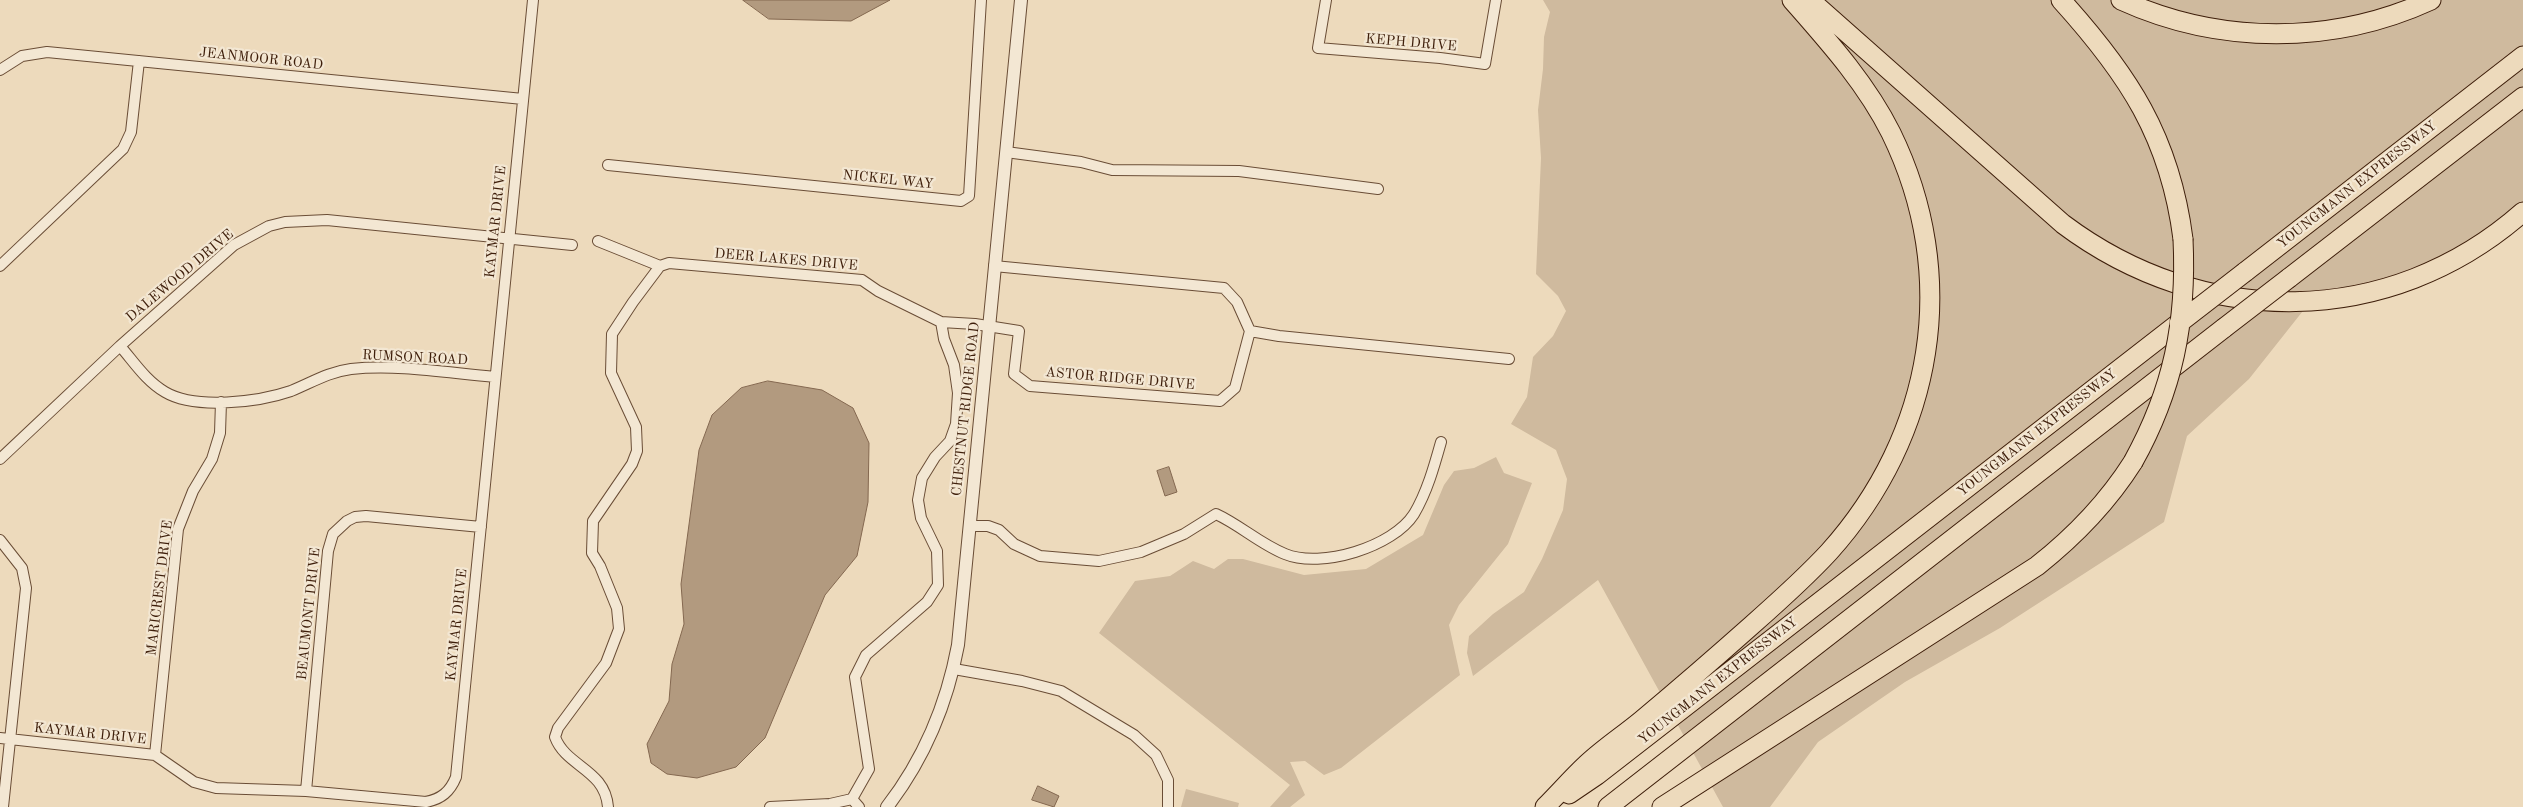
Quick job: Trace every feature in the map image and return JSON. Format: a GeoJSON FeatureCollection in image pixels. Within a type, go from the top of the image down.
{"type":"FeatureCollection","features":[{"type":"Feature","properties":{"kind":"highway"},"geometry":{"type":"LineString","coordinates":[[1544,807],[1588,763],[1727,647],[1827,554],[1862,511],[1881,481],[1898,448],[1914,406],[1927,343],[1930,288],[1924,235],[1912,183],[1890,132],[1872,100],[1840,56],[1792,0]]}},
{"type":"Feature","properties":{"kind":"highway"},"geometry":{"type":"LineString","coordinates":[[1810,0],[2062,224],[2094,246],[2127,265],[2189,288],[2236,298],[2272,302],[2328,300],[2366,294],[2401,284],[2453,261],[2485,242],[2523,212]]}},
{"type":"Feature","properties":{"kind":"highway"},"geometry":{"type":"LineString","coordinates":[[1662,807],[2037,566],[2065,544],[2092,517],[2133,462],[2159,409],[2175,356],[2183,302],[2182,239],[2172,180],[2146,112],[2116,65],[2061,0]]}},
{"type":"Feature","properties":{"kind":"highway"},"geometry":{"type":"LineString","coordinates":[[2122,0],[2192,25],[2229,31],[2272,34],[2316,32],[2371,22],[2431,0]]}},
{"type":"Feature","properties":{"kind":"highway","name":"YOUNGMANN EXPRESSWAY"},"geometry":{"type":"LineString","coordinates":[[1550,807],[1597,775],[2523,56]]}},
{"type":"Feature","properties":{"kind":"highway"},"geometry":{"type":"LineString","coordinates":[[1608,807],[2523,97]]}},
{"type":"Feature","properties":{"kind":"street","name":"KAYMAR DRIVE"},"geometry":{"type":"LineString","coordinates":[[5,739],[155,755],[186,776],[216,788],[306,792],[426,802],[441,798],[453,785],[456,777],[494,377],[533,0]]}},
{"type":"Feature","properties":{"kind":"street","name":"NICKEL WAY"},"geometry":{"type":"LineString","coordinates":[[608,165],[961,201],[969,196],[981,0]]}},
{"type":"Feature","properties":{"kind":"street","name":"CHESTNUT RIDGE ROAD"},"geometry":{"type":"LineString","coordinates":[[887,807],[901,789],[926,745],[945,699],[954,669],[970,526],[1021,0]]}},
{"type":"Feature","properties":{"kind":"street","name":"KEPH DRIVE"},"geometry":{"type":"LineString","coordinates":[[1326,0],[1318,48],[1440,58],[1485,64],[1496,0]]}},
{"type":"Feature","properties":{"kind":"street","name":"JEANMOOR ROAD"},"geometry":{"type":"LineString","coordinates":[[0,70],[22,56],[47,52],[523,99]]}},
{"type":"Feature","properties":{"kind":"street"},"geometry":{"type":"LineString","coordinates":[[0,266],[123,149],[131,132],[139,61]]}},
{"type":"Feature","properties":{"kind":"street"},"geometry":{"type":"LineString","coordinates":[[1006,152],[1081,162],[1112,170],[1239,171],[1378,189]]}},
{"type":"Feature","properties":{"kind":"street","name":"DALEWOOD DRIVE"},"geometry":{"type":"LineString","coordinates":[[0,459],[120,346],[234,245],[269,226],[301,220],[326,220],[572,245]]}},
{"type":"Feature","properties":{"kind":"street","name":"DEER LAKES DRIVE"},"geometry":{"type":"LineString","coordinates":[[598,241],[660,266],[669,263],[862,280],[878,291],[941,322],[990,326]]}},
{"type":"Feature","properties":{"kind":"street"},"geometry":{"type":"LineString","coordinates":[[608,807],[597,778],[561,749],[555,737],[558,728],[606,663],[619,629],[617,608],[600,566],[592,553],[593,521],[632,464],[637,451],[636,427],[611,373],[612,334],[660,266]]}},
{"type":"Feature","properties":{"kind":"street"},"geometry":{"type":"LineString","coordinates":[[994,266],[1224,288],[1237,302],[1250,331],[1280,336],[1509,359]]}},
{"type":"Feature","properties":{"kind":"street"},"geometry":{"type":"LineString","coordinates":[[770,807],[856,803],[869,770],[855,677],[866,655],[926,602],[938,585],[937,551],[920,518],[918,500],[922,478],[936,457],[950,441],[956,424],[958,393],[954,365],[944,339],[941,322]]}},
{"type":"Feature","properties":{"kind":"street","name":"ASTOR RIDGE DRIVE"},"geometry":{"type":"LineString","coordinates":[[990,326],[1019,331],[1014,374],[1030,386],[1220,401],[1235,388],[1250,331]]}},
{"type":"Feature","properties":{"kind":"street","name":"RUMSON ROAD"},"geometry":{"type":"LineString","coordinates":[[120,346],[142,373],[166,392],[190,400],[221,402],[274,396],[318,378],[351,369],[389,368],[494,377]]}},
{"type":"Feature","properties":{"kind":"street","name":"MARICREST DRIVE"},"geometry":{"type":"LineString","coordinates":[[155,755],[178,529],[193,491],[212,459],[220,433],[221,402]]}},
{"type":"Feature","properties":{"kind":"street"},"geometry":{"type":"LineString","coordinates":[[970,526],[988,526],[999,530],[1014,544],[1040,556],[1099,561],[1141,552],[1184,534],[1216,514],[1259,542],[1288,555],[1325,559],[1354,553],[1391,536],[1413,515],[1430,480],[1441,442]]}},
{"type":"Feature","properties":{"kind":"street","name":"BEAUMONT DRIVE"},"geometry":{"type":"LineString","coordinates":[[306,792],[328,551],[333,534],[347,521],[366,516],[481,527]]}},
{"type":"Feature","properties":{"kind":"street"},"geometry":{"type":"LineString","coordinates":[[0,540],[22,568],[26,588],[5,739],[3,807]]}},
{"type":"Feature","properties":{"kind":"street"},"geometry":{"type":"LineString","coordinates":[[954,669],[1022,681],[1061,692],[1134,735],[1156,755],[1168,780],[1168,807]]}},
{"type":"Feature","properties":{"kind":"shaded area"},"geometry":{"type":"Polygon","coordinates":[[[743,0],[890,0],[851,21],[769,19],[743,0]]]}},
{"type":"Feature","properties":{"kind":"shaded area"},"geometry":{"type":"Polygon","coordinates":[[[1543,0],[2523,0],[2523,212],[2470,252],[2310,302],[2249,379],[2187,436],[2164,522],[2000,628],[1905,682],[1818,742],[1770,807],[1723,807],[1598,580],[1473,676],[1467,653],[1469,636],[1493,614],[1524,592],[1542,559],[1563,510],[1567,479],[1556,450],[1511,424],[1527,397],[1533,357],[1553,336],[1566,311],[1558,296],[1536,274],[1541,158],[1538,110],[1543,69],[1544,37],[1550,12],[1543,0]]]}},
{"type":"Feature","properties":{"kind":"shaded area"},"geometry":{"type":"Polygon","coordinates":[[[768,381],[822,390],[853,408],[869,443],[868,502],[857,556],[825,595],[765,738],[736,767],[697,778],[667,774],[651,763],[647,744],[669,701],[672,664],[684,624],[681,584],[699,450],[712,415],[741,388],[768,381]]]}},
{"type":"Feature","properties":{"kind":"shaded area"},"geometry":{"type":"Polygon","coordinates":[[[1496,457],[1504,473],[1532,483],[1508,544],[1459,605],[1449,625],[1460,675],[1341,768],[1324,775],[1305,761],[1290,762],[1305,795],[1290,807],[1270,807],[1290,785],[1099,633],[1135,581],[1170,576],[1193,561],[1214,569],[1228,559],[1243,559],[1304,575],[1366,569],[1423,535],[1444,485],[1454,471],[1474,468],[1496,457]]]}},
{"type":"Feature","properties":{"kind":"shaded area"},"geometry":{"type":"Polygon","coordinates":[[[1169,467],[1177,492],[1165,496],[1157,471],[1169,467]]]}},
{"type":"Feature","properties":{"kind":"shaded area"},"geometry":{"type":"Polygon","coordinates":[[[1038,786],[1059,796],[1054,807],[1032,800],[1038,786]]]}},
{"type":"Feature","properties":{"kind":"shaded area"},"geometry":{"type":"Polygon","coordinates":[[[1186,789],[1239,803],[1238,807],[1181,807],[1186,789]]]}}]}
